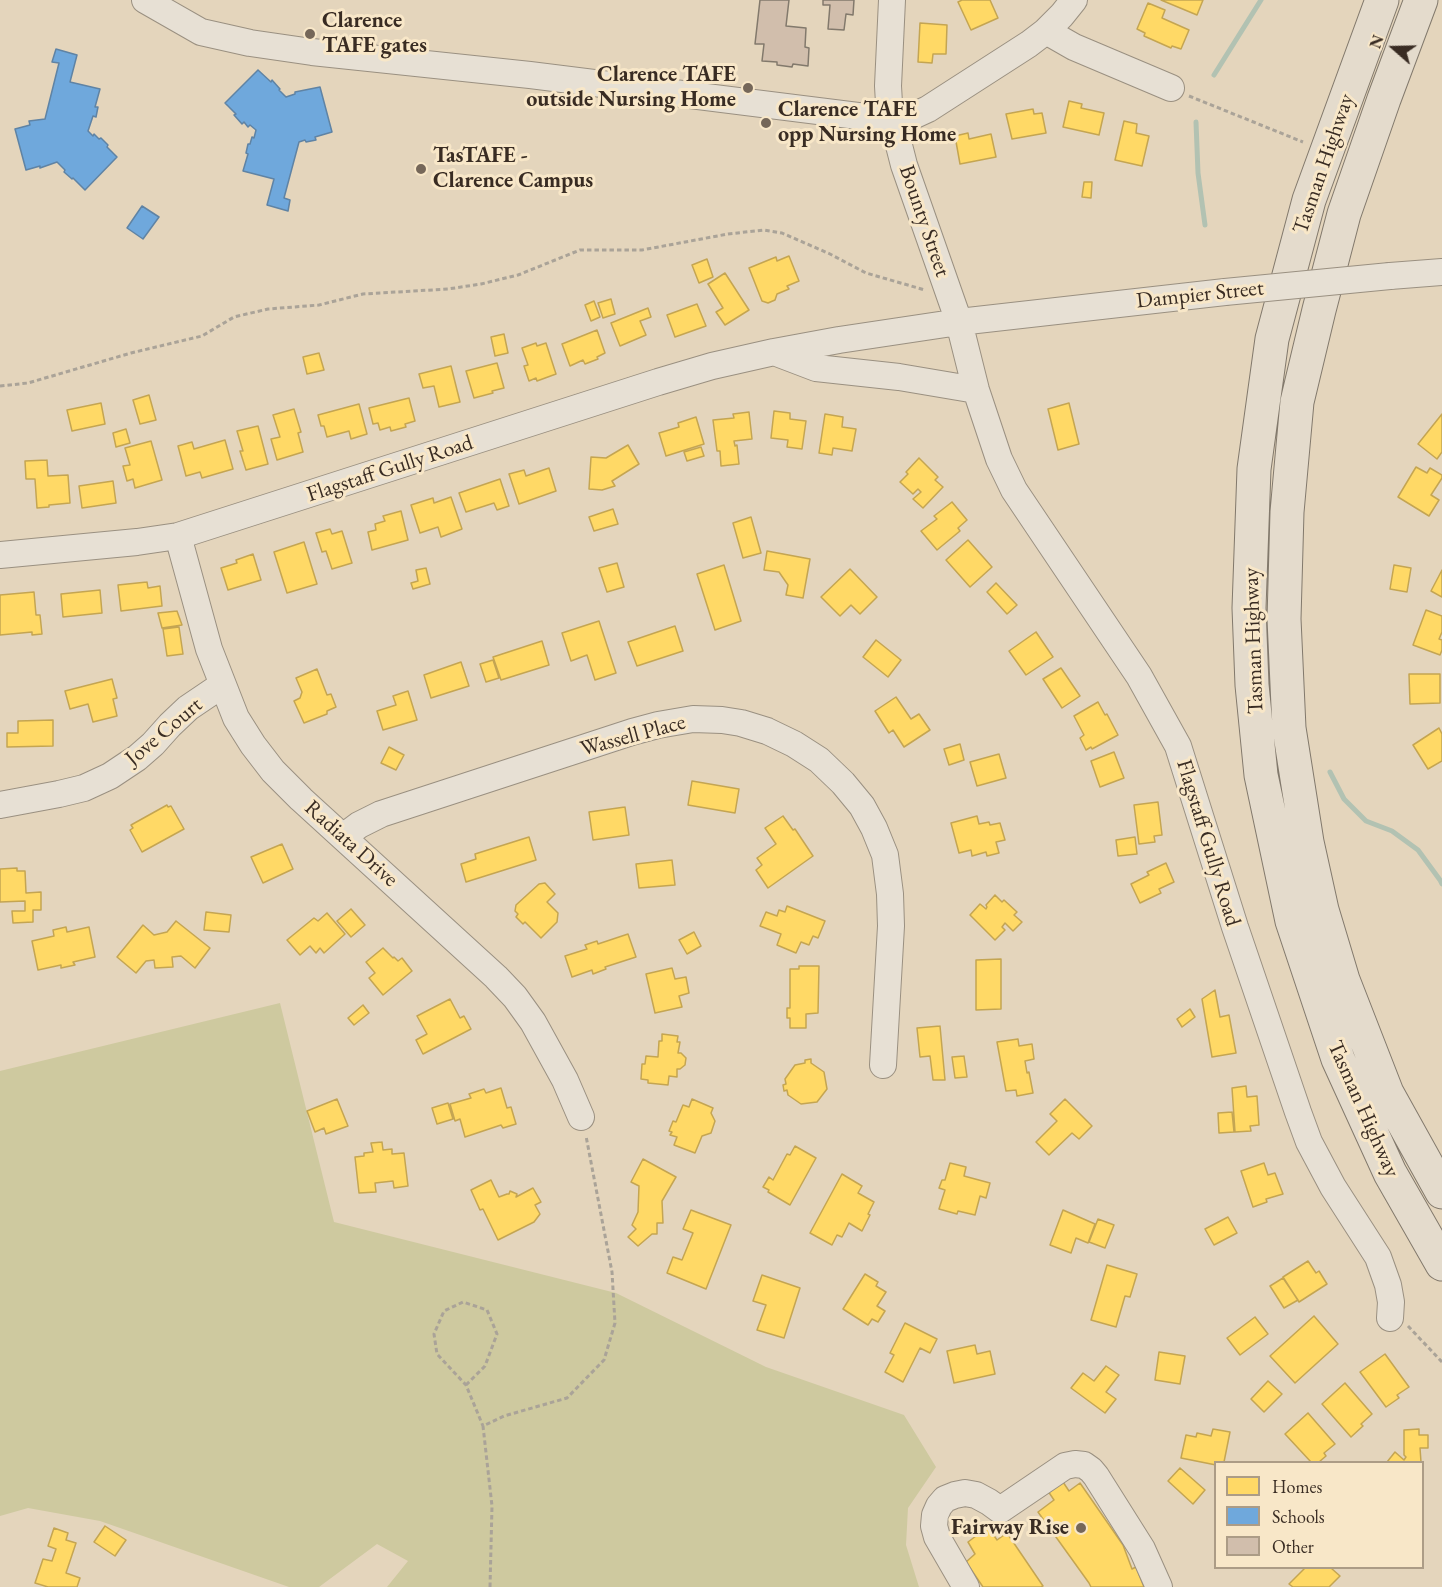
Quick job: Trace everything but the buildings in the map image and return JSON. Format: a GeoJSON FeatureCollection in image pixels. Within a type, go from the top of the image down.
{"type":"FeatureCollection","features":[{"type":"Feature","properties":{"kind":"highway","name":"Tasman Highway"},"geometry":{"type":"LineString","coordinates":[[1382,0],[1309,200],[1272,339],[1254,469],[1249,608],[1252,686],[1261,775],[1292,921],[1338,1059],[1390,1173],[1442,1264]]}},
{"type":"Feature","properties":{"kind":"highway","name":"Tasman Highway"},"geometry":{"type":"LineString","coordinates":[[1421,0],[1344,214],[1297,402],[1287,512],[1284,619],[1289,728],[1307,842],[1323,910],[1343,980],[1387,1094],[1442,1192]]}},
{"type":"Feature","properties":{"kind":"street"},"geometry":{"type":"LineString","coordinates":[[146,0],[201,32],[249,43],[874,118],[915,115],[928,109],[1029,44],[1046,31],[1074,0]]}},
{"type":"Feature","properties":{"kind":"street","name":"Bounty Street"},"geometry":{"type":"LineString","coordinates":[[891,0],[889,104],[904,165],[959,322]]}},
{"type":"Feature","properties":{"kind":"street"},"geometry":{"type":"LineString","coordinates":[[1046,31],[1074,47],[1171,88]]}},
{"type":"Feature","properties":{"kind":"street","name":"Dampier Street"},"geometry":{"type":"LineString","coordinates":[[959,322],[1225,292],[1442,272]]}},
{"type":"Feature","properties":{"kind":"street","name":"Flagstaff Gully Road"},"geometry":{"type":"LineString","coordinates":[[0,555],[131,543],[178,536],[712,366],[839,340],[959,322],[976,390],[999,459],[1014,490],[1139,676],[1178,746],[1235,927],[1309,1142],[1333,1187],[1378,1257],[1388,1285],[1391,1302],[1390,1318]]}},
{"type":"Feature","properties":{"kind":"street"},"geometry":{"type":"LineString","coordinates":[[774,352],[816,368],[899,377],[976,390]]}},
{"type":"Feature","properties":{"kind":"street","name":"Radiata Drive"},"geometry":{"type":"LineString","coordinates":[[178,536],[209,649],[236,718],[253,745],[273,771],[496,976],[515,997],[537,1030],[565,1080],[581,1117]]}},
{"type":"Feature","properties":{"kind":"street","name":"Jove Court"},"geometry":{"type":"LineString","coordinates":[[0,805],[59,795],[84,788],[110,776],[137,758],[188,708],[222,685]]}},
{"type":"Feature","properties":{"kind":"street","name":"Wassell Place"},"geometry":{"type":"LineString","coordinates":[[344,837],[359,825],[381,814],[658,725],[693,719],[722,720],[767,731],[819,760],[843,783],[862,806],[885,855],[891,926],[883,1065]]}},
{"type":"Feature","properties":{"kind":"street"},"geometry":{"type":"LineString","coordinates":[[966,1587],[937,1537],[934,1526],[934,1515],[945,1499],[965,1493],[976,1495],[1000,1510],[1065,1466],[1075,1464],[1084,1465],[1096,1476],[1137,1539],[1160,1587]]}},
{"type":"Feature","properties":{"kind":"path"},"geometry":{"type":"LineString","coordinates":[[1171,88],[1326,151]]}},
{"type":"Feature","properties":{"kind":"path"},"geometry":{"type":"LineString","coordinates":[[0,386],[28,383],[130,353],[202,336],[234,317],[268,309],[319,305],[363,294],[448,290],[518,275],[580,250],[642,250],[728,234],[764,230],[782,233],[866,273],[929,291]]}},
{"type":"Feature","properties":{"kind":"path"},"geometry":{"type":"LineString","coordinates":[[483,1426],[504,1416],[567,1398],[604,1360],[615,1323],[612,1272],[581,1117]]}},
{"type":"Feature","properties":{"kind":"path"},"geometry":{"type":"LineString","coordinates":[[466,1385],[485,1365],[497,1334],[487,1310],[463,1302],[444,1311],[434,1334],[437,1354],[466,1385],[483,1426],[492,1506],[490,1587]]}},
{"type":"Feature","properties":{"kind":"path"},"geometry":{"type":"LineString","coordinates":[[1390,1318],[1400,1318],[1442,1362]]}},
{"type":"Feature","properties":{"kind":"shaded area"},"geometry":{"type":"Polygon","coordinates":[[[280,1003],[334,1222],[616,1293],[766,1367],[904,1415],[936,1467],[908,1508],[906,1545],[919,1587],[387,1587],[408,1561],[377,1544],[319,1587],[289,1587],[100,1521],[28,1508],[0,1516],[0,1071],[280,1003]]]}},
{"type":"Feature","properties":{"kind":"waterway"},"geometry":{"type":"LineString","coordinates":[[1214,75],[1261,0]]}},
{"type":"Feature","properties":{"kind":"waterway"},"geometry":{"type":"LineString","coordinates":[[1196,122],[1198,173],[1205,225]]}},
{"type":"Feature","properties":{"kind":"waterway"},"geometry":{"type":"LineString","coordinates":[[1330,772],[1344,799],[1366,821],[1392,831],[1418,850],[1442,884]]}},
{"type":"Feature","properties":{"kind":"place","name":"Clarence TAFE gates"},"geometry":{"type":"Point","coordinates":[310,34]}},
{"type":"Feature","properties":{"kind":"place","name":"Clarence TAFE outside Nursing Home"},"geometry":{"type":"Point","coordinates":[748,88]}},
{"type":"Feature","properties":{"kind":"place","name":"Clarence TAFE opp Nursing Home"},"geometry":{"type":"Point","coordinates":[766,123]}},
{"type":"Feature","properties":{"kind":"place","name":"TasTAFE - Clarence Campus"},"geometry":{"type":"Point","coordinates":[421,169]}},
{"type":"Feature","properties":{"kind":"place","name":"Fairway Rise"},"geometry":{"type":"Point","coordinates":[1081,1528]}}]}
